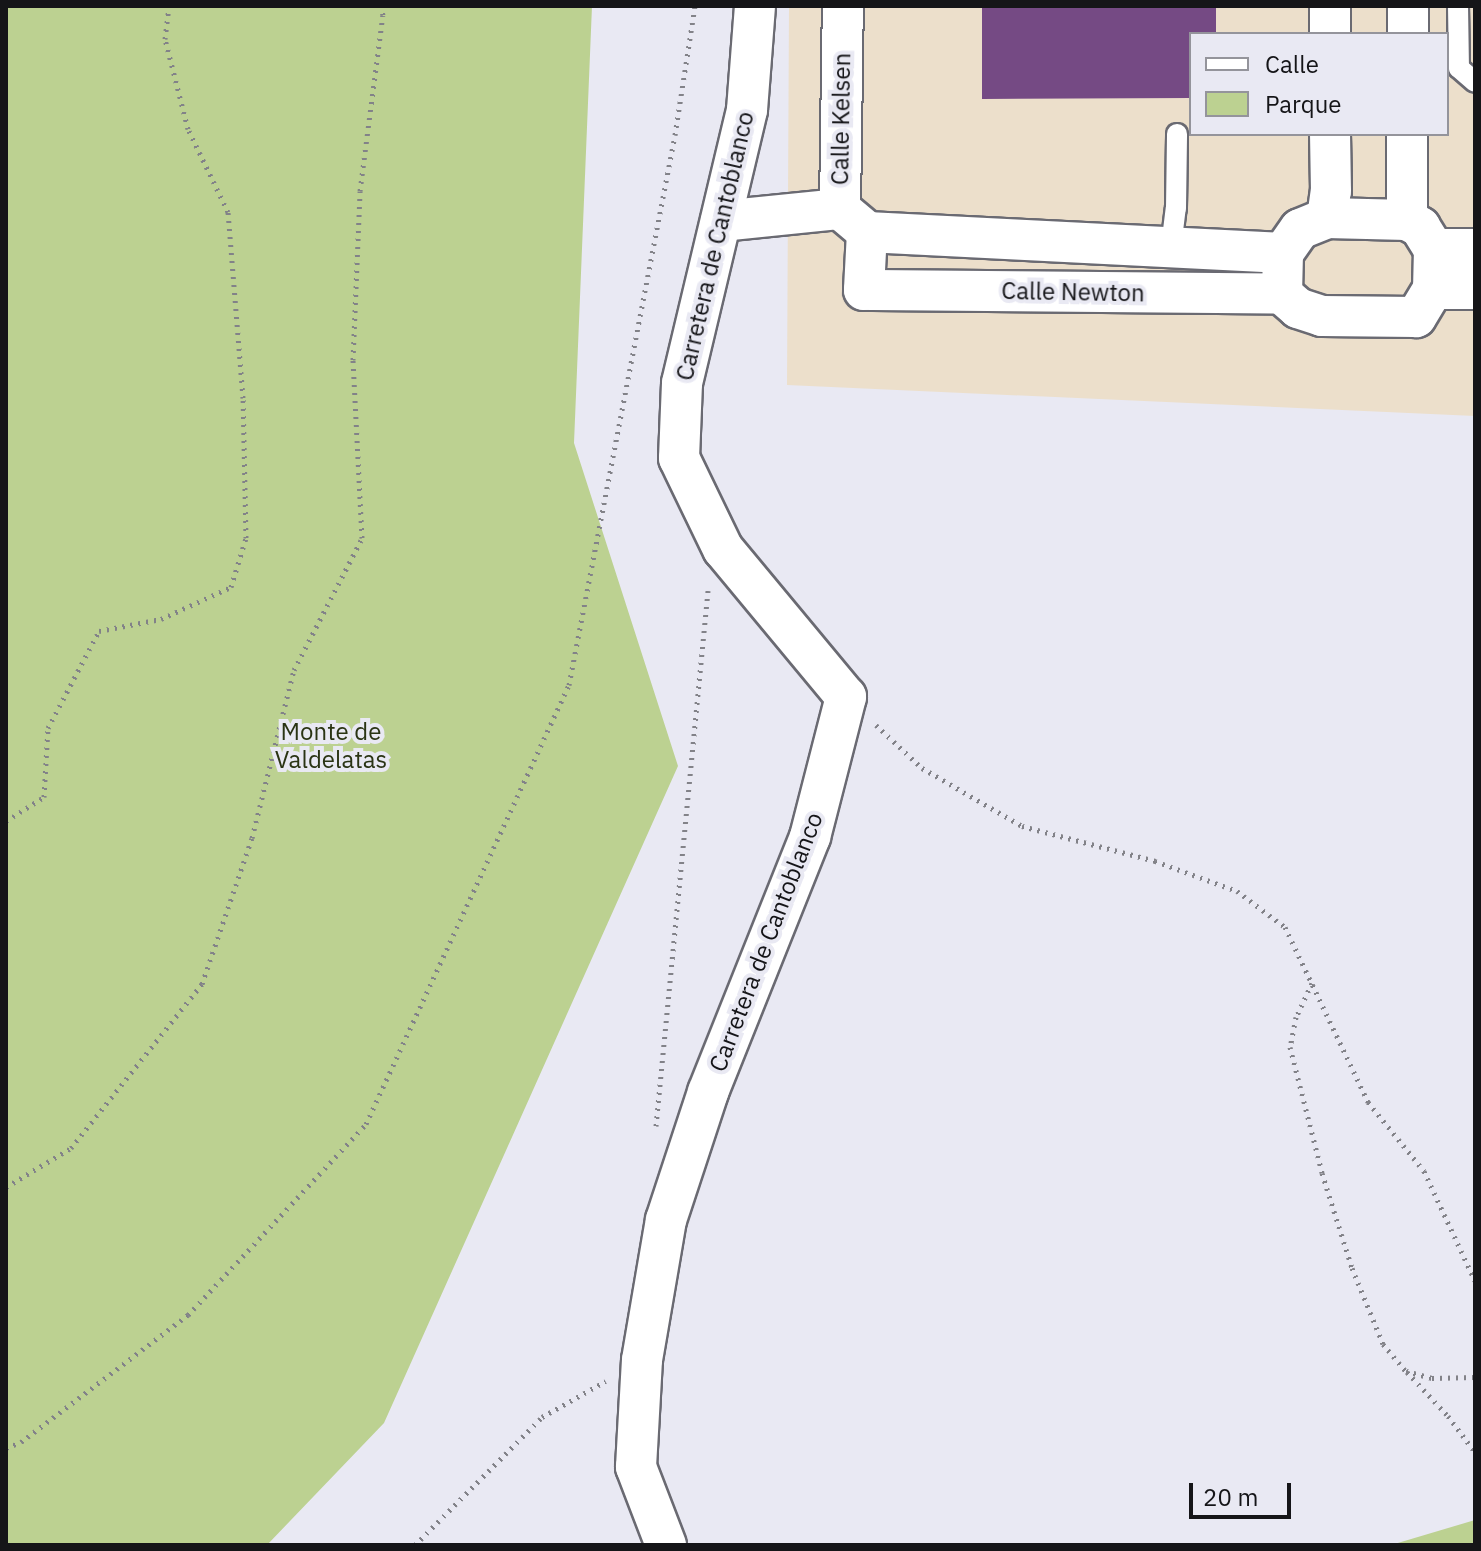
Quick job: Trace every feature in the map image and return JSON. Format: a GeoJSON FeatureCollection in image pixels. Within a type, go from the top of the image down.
{"type":"FeatureCollection","features":[{"type":"Feature","properties":{"kind":"street","name":"Carretera de Cantoblanco"},"geometry":{"type":"LineString","coordinates":[[666,1545],[636,1467],[642,1360],[666,1220],[708,1092],[810,837],[846,697],[723,549],[679,458],[682,383],[747,110],[755,6]]}},
{"type":"Feature","properties":{"kind":"street","name":"Calle Kelsen"},"geometry":{"type":"LineString","coordinates":[[721,221],[854,221],[843,6]]}},
{"type":"Feature","properties":{"kind":"street"},"geometry":{"type":"LineString","coordinates":[[1330,6],[1330,32]]}},
{"type":"Feature","properties":{"kind":"street"},"geometry":{"type":"LineString","coordinates":[[1408,6],[1408,32]]}},
{"type":"Feature","properties":{"kind":"street"},"geometry":{"type":"LineString","coordinates":[[1327,218],[1331,191],[1330,136]]}},
{"type":"Feature","properties":{"kind":"street"},"geometry":{"type":"LineString","coordinates":[[1407,136],[1420,234],[1433,289],[1416,317],[1322,316],[1298,308],[1282,294],[1283,253],[1300,229],[1327,218],[1420,234],[1475,249]]}},
{"type":"Feature","properties":{"kind":"street","name":"Calle Newton"},"geometry":{"type":"LineString","coordinates":[[1282,294],[864,290],[854,221],[1283,253]]}},
{"type":"Feature","properties":{"kind":"street"},"geometry":{"type":"LineString","coordinates":[[1433,289],[1475,289]]}},
{"type":"Feature","properties":{"kind":"lane"},"geometry":{"type":"LineString","coordinates":[[1458,6],[1459,68],[1475,82]]}},
{"type":"Feature","properties":{"kind":"lane"},"geometry":{"type":"LineString","coordinates":[[1171,247],[1177,134]]}},
{"type":"Feature","properties":{"kind":"path"},"geometry":{"type":"LineString","coordinates":[[6,821],[44,797],[48,728],[99,631],[161,619],[231,587],[246,538],[243,398],[228,212],[188,129],[165,39],[169,6]]}},
{"type":"Feature","properties":{"kind":"path"},"geometry":{"type":"LineString","coordinates":[[6,1187],[71,1148],[202,984],[252,838],[294,670],[362,538],[353,360],[360,191],[383,15],[381,6]]}},
{"type":"Feature","properties":{"kind":"path"},"geometry":{"type":"LineString","coordinates":[[6,1448],[21,1442],[188,1315],[366,1124],[569,685],[675,135],[695,6]]}},
{"type":"Feature","properties":{"kind":"path"},"geometry":{"type":"LineString","coordinates":[[655,1138],[709,587]]}},
{"type":"Feature","properties":{"kind":"path"},"geometry":{"type":"LineString","coordinates":[[846,697],[922,768],[1022,826],[1155,861],[1237,891],[1285,927],[1368,1102],[1424,1171],[1475,1281]]}},
{"type":"Feature","properties":{"kind":"path"},"geometry":{"type":"LineString","coordinates":[[1312,982],[1296,1017],[1290,1047],[1322,1173],[1352,1268],[1383,1344],[1448,1416],[1475,1452]]}},
{"type":"Feature","properties":{"kind":"path"},"geometry":{"type":"LineString","coordinates":[[415,1545],[542,1417],[642,1360]]}},
{"type":"Feature","properties":{"kind":"path"},"geometry":{"type":"LineString","coordinates":[[1406,1371],[1432,1378],[1475,1377]]}},
{"type":"Feature","properties":{"kind":"shaded area"},"geometry":{"type":"Polygon","coordinates":[[[789,6],[1475,6],[1475,416],[787,385],[789,6]]]}},
{"type":"Feature","properties":{"kind":"green space","name":"Monte de Valdelatas"},"geometry":{"type":"Polygon","coordinates":[[[6,6],[592,6],[574,443],[678,766],[384,1423],[267,1545],[6,1545],[6,6]]]}},
{"type":"Feature","properties":{"kind":"green space"},"geometry":{"type":"Polygon","coordinates":[[[1475,1520],[1475,1545],[1391,1545],[1475,1520]]]}},
{"type":"Feature","properties":{"kind":"building"},"geometry":{"type":"Polygon","coordinates":[[[982,6],[1216,6],[1216,32],[1189,32],[1189,98],[982,99],[982,6]]]}}]}
